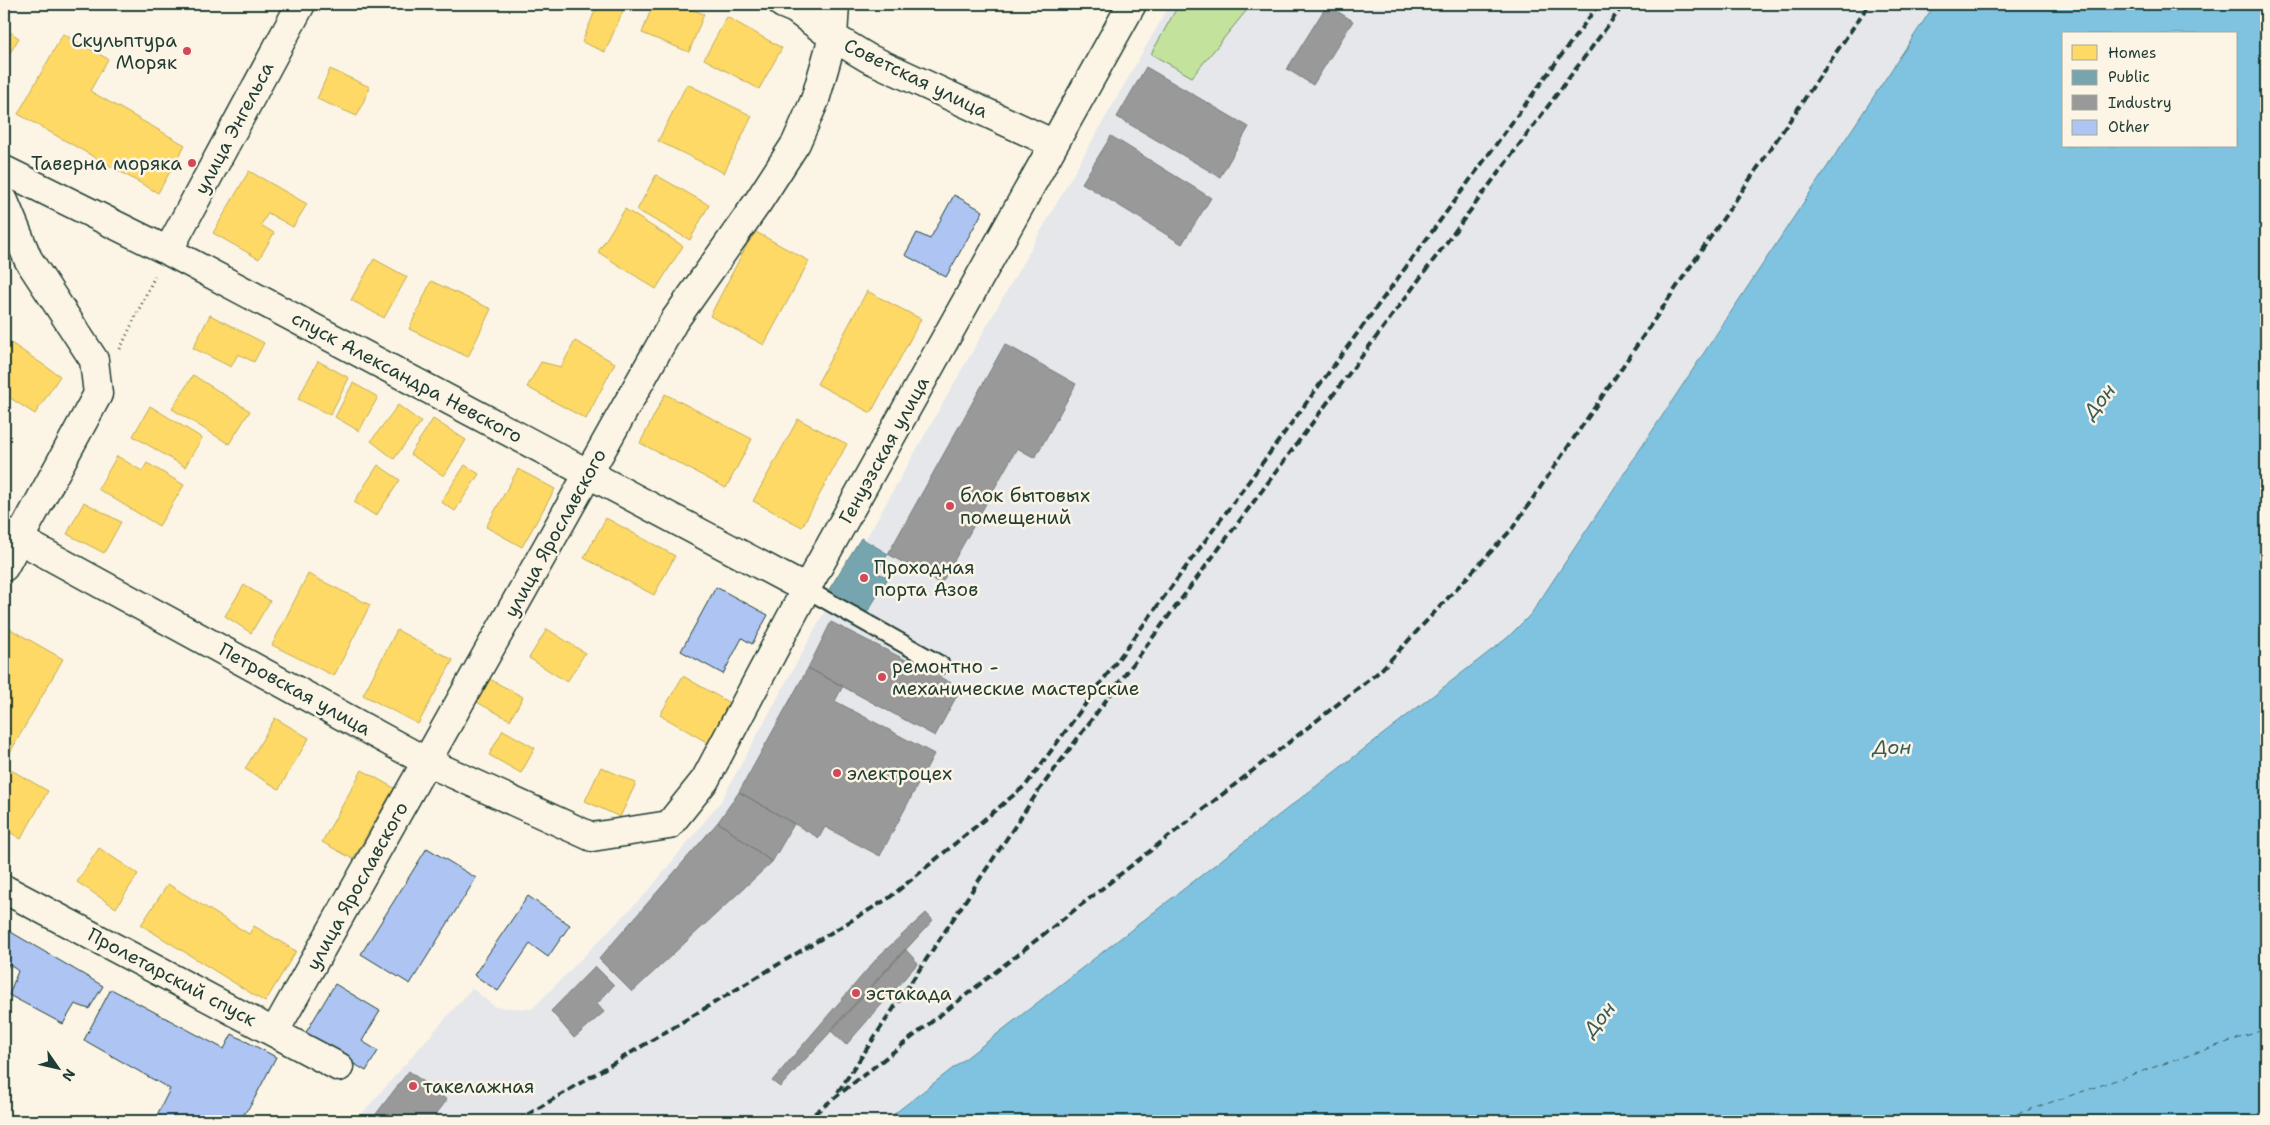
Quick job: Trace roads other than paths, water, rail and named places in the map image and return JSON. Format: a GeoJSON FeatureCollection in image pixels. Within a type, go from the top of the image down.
{"type":"FeatureCollection","features":[{"type":"Feature","properties":{"kind":"street","name":"улица Энгельса"},"geometry":{"type":"LineString","coordinates":[[168,251],[301,4]]}},
{"type":"Feature","properties":{"kind":"street","name":"Советская улица"},"geometry":{"type":"LineString","coordinates":[[783,4],[795,9],[833,37],[868,58],[1054,144]]}},
{"type":"Feature","properties":{"kind":"street"},"geometry":{"type":"LineString","coordinates":[[833,37],[835,4]]}},
{"type":"Feature","properties":{"kind":"street","name":"Генуэзская улица"},"geometry":{"type":"LineString","coordinates":[[592,838],[669,826],[705,780],[806,589],[1132,4]]}},
{"type":"Feature","properties":{"kind":"street","name":"улица Ярославского"},"geometry":{"type":"LineString","coordinates":[[275,1031],[674,321],[758,202],[796,143],[815,100],[833,37]]}},
{"type":"Feature","properties":{"kind":"street","name":"спуск Александра Невского"},"geometry":{"type":"LineString","coordinates":[[4,170],[168,251],[806,589]]}},
{"type":"Feature","properties":{"kind":"street"},"geometry":{"type":"LineString","coordinates":[[4,201],[28,260],[94,360],[98,394],[11,535],[4,567]]}},
{"type":"Feature","properties":{"kind":"street","name":"Петровская улица"},"geometry":{"type":"LineString","coordinates":[[11,535],[427,762],[592,838]]}},
{"type":"Feature","properties":{"kind":"street","name":"Пролетарский спуск"},"geometry":{"type":"LineString","coordinates":[[4,888],[275,1031],[339,1067]]}},
{"type":"Feature","properties":{"kind":"lane"},"geometry":{"type":"LineString","coordinates":[[806,589],[941,665]]}},
{"type":"Feature","properties":{"kind":"water","name":"Дон"},"geometry":{"type":"Polygon","coordinates":[[[1935,4],[2266,4],[2266,1121],[885,1121],[1507,638],[1531,614],[1935,4]]]}},
{"type":"Feature","properties":{"kind":"railway"},"geometry":{"type":"LineString","coordinates":[[517,1121],[889,898],[1026,785],[1599,4]]}},
{"type":"Feature","properties":{"kind":"railway"},"geometry":{"type":"LineString","coordinates":[[838,1092],[1037,793],[1624,4]]}},
{"type":"Feature","properties":{"kind":"railway"},"geometry":{"type":"LineString","coordinates":[[805,1121],[1380,671],[1512,529],[1869,4]]}},
{"type":"Feature","properties":{"kind":"place","name":"Скульптура Моряк"},"geometry":{"type":"Point","coordinates":[187,51]}},
{"type":"Feature","properties":{"kind":"place","name":"Таверна моряка"},"geometry":{"type":"Point","coordinates":[192,163]}},
{"type":"Feature","properties":{"kind":"place","name":"блок бытовых помещений"},"geometry":{"type":"Point","coordinates":[950,506]}},
{"type":"Feature","properties":{"kind":"place","name":"Проходная порта Азов"},"geometry":{"type":"Point","coordinates":[864,578]}},
{"type":"Feature","properties":{"kind":"place","name":"ремонтно - механические мастерские"},"geometry":{"type":"Point","coordinates":[882,677]}},
{"type":"Feature","properties":{"kind":"place","name":"электроцех"},"geometry":{"type":"Point","coordinates":[837,773]}},
{"type":"Feature","properties":{"kind":"place","name":"эстакада"},"geometry":{"type":"Point","coordinates":[856,993]}},
{"type":"Feature","properties":{"kind":"place","name":"такелажная"},"geometry":{"type":"Point","coordinates":[413,1086]}}]}
